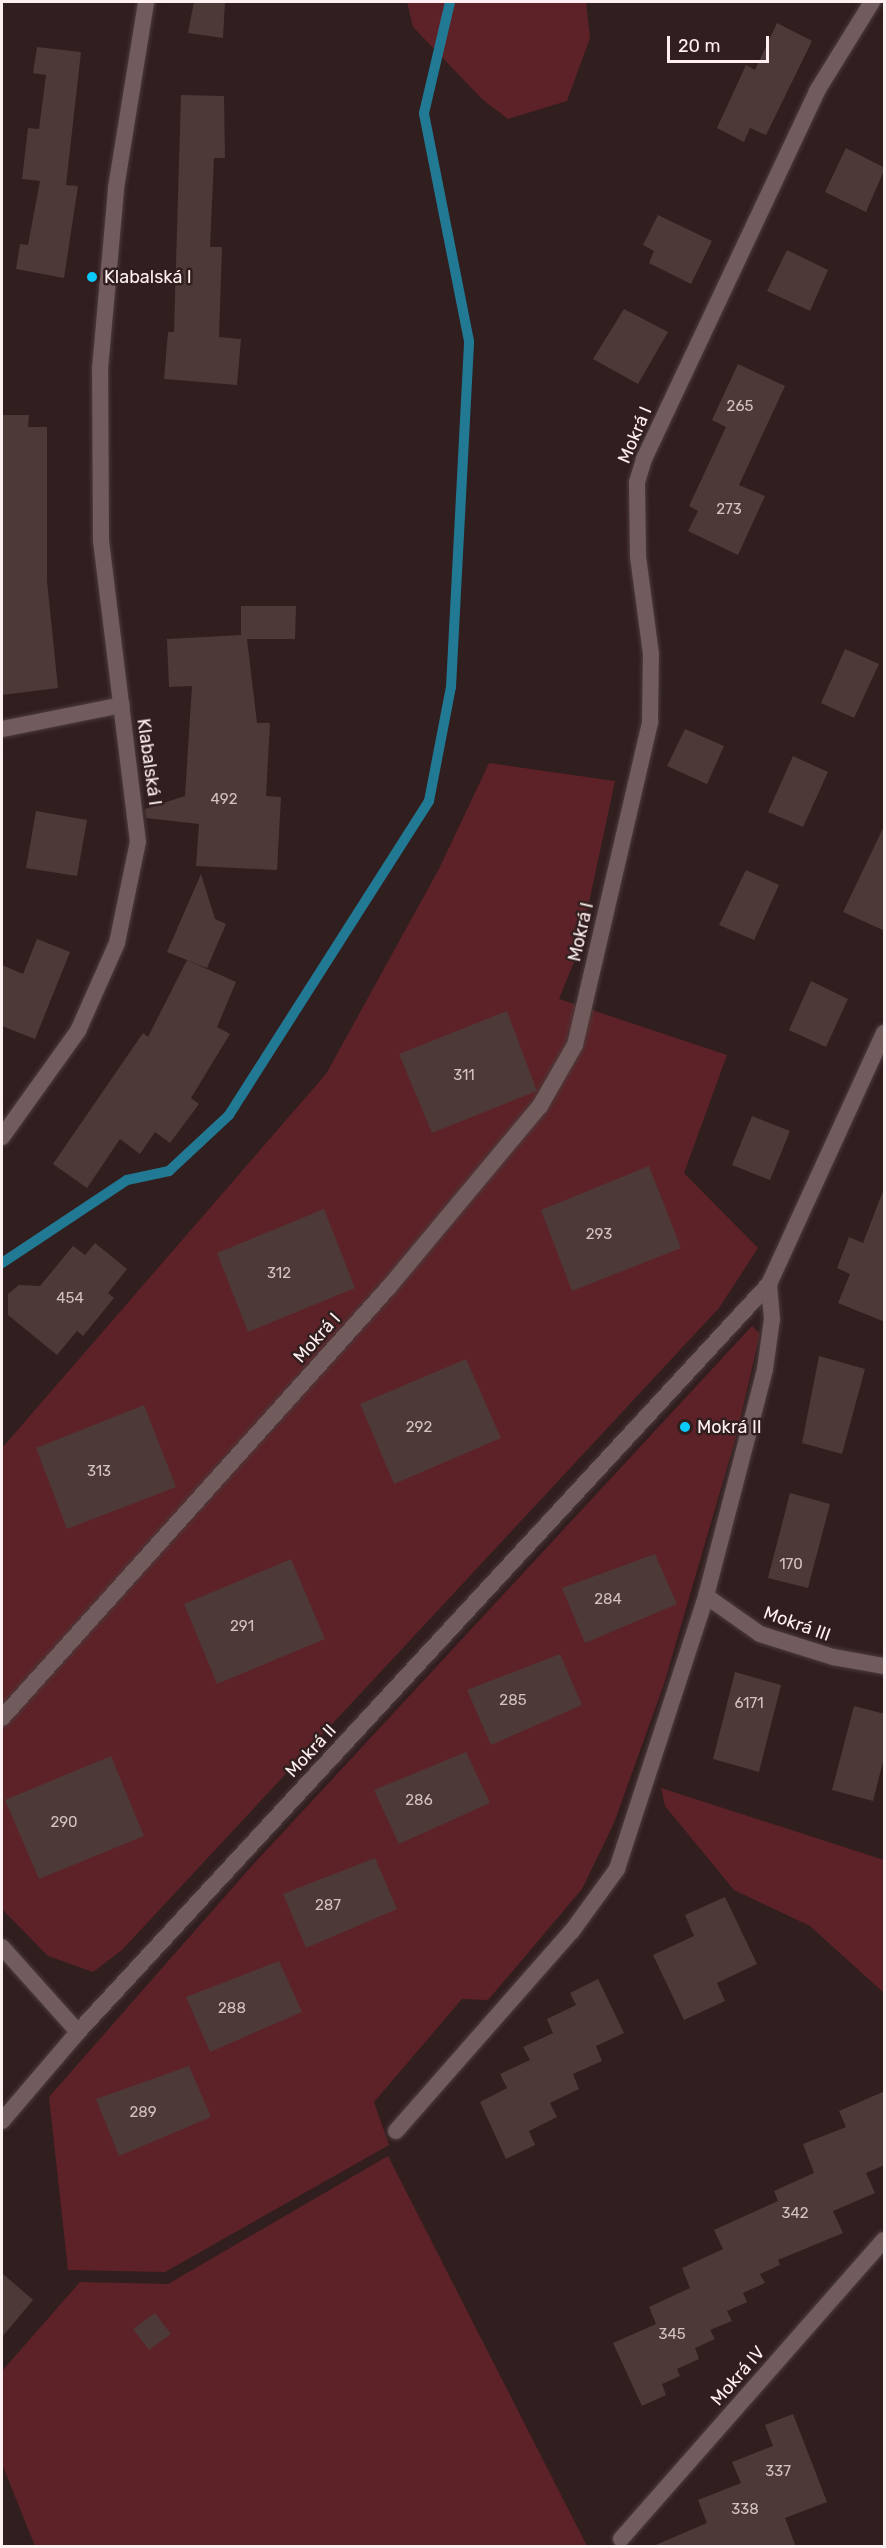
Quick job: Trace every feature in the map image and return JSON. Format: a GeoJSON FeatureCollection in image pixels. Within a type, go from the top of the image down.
{"type":"FeatureCollection","features":[{"type":"Feature","properties":{"kind":"street","name":"Klabalská I"},"geometry":{"type":"LineString","coordinates":[[2,1137],[78,1030],[117,943],[138,842],[101,540],[100,369],[116,188],[146,2]]}},
{"type":"Feature","properties":{"kind":"street","name":"Mokrá I"},"geometry":{"type":"LineString","coordinates":[[2,1718],[389,1287],[540,1106],[575,1045],[650,722],[651,654],[635,509],[644,459],[817,91],[872,2]]}},
{"type":"Feature","properties":{"kind":"street"},"geometry":{"type":"LineString","coordinates":[[2,729],[122,705]]}},
{"type":"Feature","properties":{"kind":"street","name":"Mokrá II"},"geometry":{"type":"LineString","coordinates":[[2,2121],[78,2032],[769,1284],[885,1033]]}},
{"type":"Feature","properties":{"kind":"street","name":"Mokrá II"},"geometry":{"type":"LineString","coordinates":[[396,2131],[572,1931],[617,1869],[706,1596],[765,1369],[772,1319],[769,1284]]}},
{"type":"Feature","properties":{"kind":"street","name":"Mokrá III"},"geometry":{"type":"LineString","coordinates":[[706,1596],[760,1634],[833,1657],[885,1666]]}},
{"type":"Feature","properties":{"kind":"street"},"geometry":{"type":"LineString","coordinates":[[2,1947],[78,2032]]}},
{"type":"Feature","properties":{"kind":"street","name":"Mokrá IV"},"geometry":{"type":"LineString","coordinates":[[621,2539],[885,2240]]}},
{"type":"Feature","properties":{"kind":"shaded area"},"geometry":{"type":"Polygon","coordinates":[[[407,2],[586,2],[590,38],[567,101],[508,119],[483,100],[413,27],[407,2]]]}},
{"type":"Feature","properties":{"kind":"shaded area"},"geometry":{"type":"Polygon","coordinates":[[[489,763],[615,781],[579,949],[559,999],[727,1055],[684,1173],[758,1248],[719,1308],[122,1950],[93,1972],[48,1956],[2,1909],[2,1448],[326,1074],[439,869],[489,763]]]}},
{"type":"Feature","properties":{"kind":"shaded area"},"geometry":{"type":"Polygon","coordinates":[[[752,1326],[760,1334],[736,1437],[664,1684],[614,1823],[582,1889],[488,2000],[462,1999],[374,2102],[389,2145],[165,2272],[68,2270],[49,2097],[249,1869],[752,1326]]]}},
{"type":"Feature","properties":{"kind":"shaded area"},"geometry":{"type":"Polygon","coordinates":[[[661,1788],[884,1860],[884,1993],[810,1926],[734,1890],[665,1806],[661,1788]]]}},
{"type":"Feature","properties":{"kind":"shaded area"},"geometry":{"type":"Polygon","coordinates":[[[388,2156],[587,2546],[35,2546],[2,2464],[2,2371],[80,2282],[168,2284],[388,2156]]]}},
{"type":"Feature","properties":{"kind":"building"},"geometry":{"type":"Polygon","coordinates":[[[194,2],[225,2],[223,38],[188,33],[194,2]]]}},
{"type":"Feature","properties":{"kind":"building"},"geometry":{"type":"Polygon","coordinates":[[[777,23],[812,41],[766,135],[750,128],[744,142],[717,128],[746,65],[755,70],[777,23]]]}},
{"type":"Feature","properties":{"kind":"building"},"geometry":{"type":"Polygon","coordinates":[[[37,47],[81,52],[66,185],[78,186],[64,278],[16,269],[20,244],[28,245],[40,181],[22,179],[28,128],[39,129],[46,75],[33,73],[37,47]]]}},
{"type":"Feature","properties":{"kind":"building"},"geometry":{"type":"Polygon","coordinates":[[[181,95],[224,96],[225,158],[214,158],[210,247],[222,247],[219,337],[241,339],[237,385],[164,379],[168,332],[174,332],[181,95]]]}},
{"type":"Feature","properties":{"kind":"building"},"geometry":{"type":"Polygon","coordinates":[[[846,148],[885,168],[866,212],[825,192],[846,148]]]}},
{"type":"Feature","properties":{"kind":"building"},"geometry":{"type":"Polygon","coordinates":[[[658,215],[712,241],[691,284],[649,263],[654,251],[643,245],[658,215]]]}},
{"type":"Feature","properties":{"kind":"building"},"geometry":{"type":"Polygon","coordinates":[[[787,250],[828,270],[810,311],[767,291],[787,250]]]}},
{"type":"Feature","properties":{"kind":"building"},"geometry":{"type":"Polygon","coordinates":[[[624,309],[668,332],[638,384],[593,359],[624,309]]]}},
{"type":"Feature","properties":{"kind":"building"},"geometry":{"type":"Polygon","coordinates":[[[738,364],[785,386],[739,485],[765,496],[738,555],[688,531],[698,511],[689,506],[726,427],[712,420],[738,364]]]}},
{"type":"Feature","properties":{"kind":"building"},"geometry":{"type":"Polygon","coordinates":[[[2,415],[29,415],[28,427],[47,427],[47,581],[58,688],[2,695],[2,415]]]}},
{"type":"Feature","properties":{"kind":"building"},"geometry":{"type":"Polygon","coordinates":[[[241,606],[296,606],[295,639],[247,639],[257,723],[270,723],[266,796],[281,797],[277,870],[196,866],[199,824],[146,818],[145,809],[185,796],[192,686],[169,687],[167,639],[241,635],[241,606]]]}},
{"type":"Feature","properties":{"kind":"building"},"geometry":{"type":"Polygon","coordinates":[[[845,649],[879,664],[854,718],[821,703],[845,649]]]}},
{"type":"Feature","properties":{"kind":"building"},"geometry":{"type":"Polygon","coordinates":[[[685,729],[724,746],[707,784],[667,766],[685,729]]]}},
{"type":"Feature","properties":{"kind":"building"},"geometry":{"type":"Polygon","coordinates":[[[793,756],[828,772],[803,827],[768,812],[793,756]]]}},
{"type":"Feature","properties":{"kind":"building"},"geometry":{"type":"Polygon","coordinates":[[[36,811],[87,820],[77,876],[26,868],[36,811]]]}},
{"type":"Feature","properties":{"kind":"building"},"geometry":{"type":"Polygon","coordinates":[[[885,824],[885,931],[843,912],[885,824]]]}},
{"type":"Feature","properties":{"kind":"building"},"geometry":{"type":"Polygon","coordinates":[[[746,870],[779,885],[754,940],[719,925],[746,870]]]}},
{"type":"Feature","properties":{"kind":"building"},"geometry":{"type":"Polygon","coordinates":[[[201,874],[215,919],[226,924],[207,968],[167,952],[201,874]]]}},
{"type":"Feature","properties":{"kind":"building"},"geometry":{"type":"Polygon","coordinates":[[[37,939],[70,952],[35,1039],[2,1026],[2,965],[23,974],[37,939]]]}},
{"type":"Feature","properties":{"kind":"building"},"geometry":{"type":"Polygon","coordinates":[[[187,960],[236,982],[217,1027],[230,1034],[191,1098],[199,1104],[170,1143],[155,1132],[140,1154],[120,1139],[87,1188],[53,1164],[143,1033],[148,1037],[187,960]]]}},
{"type":"Feature","properties":{"kind":"building"},"geometry":{"type":"Polygon","coordinates":[[[811,981],[848,999],[826,1047],[789,1030],[811,981]]]}},
{"type":"Feature","properties":{"kind":"building"},"geometry":{"type":"Polygon","coordinates":[[[507,1011],[537,1091],[432,1133],[399,1054],[507,1011]]]}},
{"type":"Feature","properties":{"kind":"building"},"geometry":{"type":"Polygon","coordinates":[[[752,1116],[790,1131],[770,1180],[732,1165],[752,1116]]]}},
{"type":"Feature","properties":{"kind":"building"},"geometry":{"type":"Polygon","coordinates":[[[649,1166],[681,1248],[572,1291],[541,1210],[649,1166]]]}},
{"type":"Feature","properties":{"kind":"building"},"geometry":{"type":"Polygon","coordinates":[[[883,1191],[885,1192],[885,1322],[838,1303],[850,1274],[837,1268],[849,1237],[863,1243],[883,1191]]]}},
{"type":"Feature","properties":{"kind":"building"},"geometry":{"type":"Polygon","coordinates":[[[324,1209],[355,1288],[248,1332],[217,1253],[324,1209]]]}},
{"type":"Feature","properties":{"kind":"building"},"geometry":{"type":"Polygon","coordinates":[[[95,1243],[127,1269],[108,1293],[114,1298],[83,1336],[77,1331],[57,1355],[8,1315],[8,1294],[19,1285],[40,1286],[73,1246],[85,1255],[95,1243]]]}},
{"type":"Feature","properties":{"kind":"building"},"geometry":{"type":"Polygon","coordinates":[[[819,1356],[865,1369],[842,1454],[802,1443],[819,1356]]]}},
{"type":"Feature","properties":{"kind":"building"},"geometry":{"type":"Polygon","coordinates":[[[466,1359],[501,1438],[394,1484],[360,1404],[466,1359]]]}},
{"type":"Feature","properties":{"kind":"building"},"geometry":{"type":"Polygon","coordinates":[[[144,1405],[176,1487],[67,1529],[36,1448],[144,1405]]]}},
{"type":"Feature","properties":{"kind":"building"},"geometry":{"type":"Polygon","coordinates":[[[790,1493],[830,1504],[808,1588],[768,1578],[790,1493]]]}},
{"type":"Feature","properties":{"kind":"building"},"geometry":{"type":"Polygon","coordinates":[[[655,1554],[677,1604],[585,1643],[562,1588],[655,1554]]]}},
{"type":"Feature","properties":{"kind":"building"},"geometry":{"type":"Polygon","coordinates":[[[291,1559],[325,1639],[217,1684],[184,1604],[291,1559]]]}},
{"type":"Feature","properties":{"kind":"building"},"geometry":{"type":"Polygon","coordinates":[[[560,1654],[582,1705],[491,1745],[467,1690],[560,1654]]]}},
{"type":"Feature","properties":{"kind":"building"},"geometry":{"type":"Polygon","coordinates":[[[735,1672],[781,1685],[759,1772],[713,1759],[735,1672]]]}},
{"type":"Feature","properties":{"kind":"building"},"geometry":{"type":"Polygon","coordinates":[[[854,1706],[885,1714],[885,1754],[873,1801],[832,1790],[854,1706]]]}},
{"type":"Feature","properties":{"kind":"building"},"geometry":{"type":"Polygon","coordinates":[[[466,1752],[490,1803],[399,1844],[374,1790],[466,1752]]]}},
{"type":"Feature","properties":{"kind":"building"},"geometry":{"type":"Polygon","coordinates":[[[111,1756],[144,1836],[39,1879],[5,1800],[111,1756]]]}},
{"type":"Feature","properties":{"kind":"building"},"geometry":{"type":"Polygon","coordinates":[[[375,1858],[397,1909],[306,1948],[283,1894],[375,1858]]]}},
{"type":"Feature","properties":{"kind":"building"},"geometry":{"type":"Polygon","coordinates":[[[725,1897],[757,1964],[717,1983],[725,2001],[684,2020],[653,1955],[694,1936],[685,1915],[725,1897]]]}},
{"type":"Feature","properties":{"kind":"building"},"geometry":{"type":"Polygon","coordinates":[[[279,1961],[302,2012],[210,2052],[186,1997],[279,1961]]]}},
{"type":"Feature","properties":{"kind":"building"},"geometry":{"type":"Polygon","coordinates":[[[598,1979],[624,2033],[596,2046],[602,2061],[573,2074],[579,2089],[550,2103],[557,2117],[529,2131],[535,2145],[506,2159],[480,2102],[507,2088],[500,2074],[530,2060],[523,2047],[553,2033],[547,2019],[576,2005],[570,1993],[598,1979]]]}},
{"type":"Feature","properties":{"kind":"building"},"geometry":{"type":"Polygon","coordinates":[[[189,2066],[211,2117],[119,2156],[96,2099],[189,2066]]]}},
{"type":"Feature","properties":{"kind":"building"},"geometry":{"type":"Polygon","coordinates":[[[885,2091],[885,2165],[866,2173],[875,2193],[833,2211],[843,2233],[778,2260],[780,2265],[760,2274],[765,2283],[743,2293],[747,2302],[727,2311],[732,2321],[710,2330],[715,2339],[695,2348],[699,2359],[677,2369],[680,2376],[662,2384],[666,2395],[642,2406],[613,2343],[656,2324],[649,2307],[690,2288],[682,2268],[723,2249],[714,2230],[778,2201],[774,2191],[814,2173],[803,2144],[846,2127],[839,2111],[885,2091]]]}},
{"type":"Feature","properties":{"kind":"building"},"geometry":{"type":"Polygon","coordinates":[[[2,2273],[33,2300],[2,2337],[2,2273]]]}},
{"type":"Feature","properties":{"kind":"building"},"geometry":{"type":"Polygon","coordinates":[[[155,2313],[171,2334],[149,2350],[133,2329],[155,2313]]]}},
{"type":"Feature","properties":{"kind":"building"},"geometry":{"type":"Polygon","coordinates":[[[793,2414],[827,2502],[785,2518],[796,2547],[651,2547],[707,2523],[698,2500],[741,2483],[732,2462],[773,2446],[765,2425],[793,2414]]]}},
{"type":"Feature","properties":{"kind":"waterway"},"geometry":{"type":"LineString","coordinates":[[2,1263],[127,1180],[169,1171],[229,1115],[429,801],[451,687],[469,341],[424,113],[450,2]]}},
{"type":"Feature","properties":{"kind":"place","name":"Klabalská I"},"geometry":{"type":"Point","coordinates":[92,277]}},
{"type":"Feature","properties":{"kind":"place","name":"Mokrá II"},"geometry":{"type":"Point","coordinates":[685,1427]}}]}
